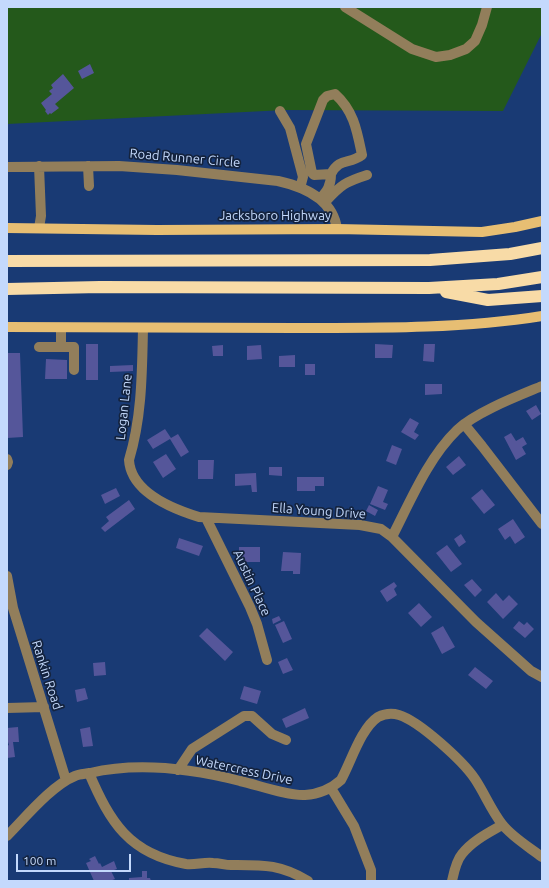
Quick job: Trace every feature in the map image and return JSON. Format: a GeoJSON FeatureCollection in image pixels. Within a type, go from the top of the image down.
{"type":"FeatureCollection","features":[{"type":"Feature","properties":{"kind":"highway"},"geometry":{"type":"LineString","coordinates":[[11,261],[430,260],[510,254],[542,248]]}},
{"type":"Feature","properties":{"kind":"highway"},"geometry":{"type":"LineString","coordinates":[[13,288],[429,288],[498,284],[542,276]]}},
{"type":"Feature","properties":{"kind":"highway"},"geometry":{"type":"LineString","coordinates":[[429,288],[488,300],[542,296]]}},
{"type":"Feature","properties":{"kind":"main road","name":"Jacksboro Highway"},"geometry":{"type":"LineString","coordinates":[[7,228],[482,232],[542,221]]}},
{"type":"Feature","properties":{"kind":"main road"},"geometry":{"type":"LineString","coordinates":[[7,327],[358,328],[463,325],[542,316]]}},
{"type":"Feature","properties":{"kind":"street"},"geometry":{"type":"LineString","coordinates":[[345,7],[412,49],[436,57],[450,55],[466,49],[475,41],[482,25],[487,7]]}},
{"type":"Feature","properties":{"kind":"street"},"geometry":{"type":"LineString","coordinates":[[322,201],[331,183],[331,174],[335,166],[358,158],[362,155],[354,122],[342,100],[335,94],[327,96],[323,100],[306,144],[312,173],[314,175],[331,174]]}},
{"type":"Feature","properties":{"kind":"street"},"geometry":{"type":"LineString","coordinates":[[280,111],[290,128],[303,177],[300,188]]}},
{"type":"Feature","properties":{"kind":"street"},"geometry":{"type":"LineString","coordinates":[[39,166],[40,228]]}},
{"type":"Feature","properties":{"kind":"street"},"geometry":{"type":"LineString","coordinates":[[88,166],[89,186]]}},
{"type":"Feature","properties":{"kind":"street","name":"Road Runner Circle"},"geometry":{"type":"LineString","coordinates":[[7,167],[119,166],[193,171],[264,179],[290,184],[322,201],[333,212],[337,230]]}},
{"type":"Feature","properties":{"kind":"street"},"geometry":{"type":"LineString","coordinates":[[322,201],[349,181],[367,175]]}},
{"type":"Feature","properties":{"kind":"street"},"geometry":{"type":"LineString","coordinates":[[61,328],[61,347]]}},
{"type":"Feature","properties":{"kind":"street","name":"Logan Lane"},"geometry":{"type":"LineString","coordinates":[[141,486],[130,467],[129,460],[138,424],[143,328]]}},
{"type":"Feature","properties":{"kind":"street"},"geometry":{"type":"LineString","coordinates":[[39,347],[74,347],[74,370]]}},
{"type":"Feature","properties":{"kind":"street"},"geometry":{"type":"LineString","coordinates":[[392,537],[428,468],[457,430],[482,413],[542,386]]}},
{"type":"Feature","properties":{"kind":"street"},"geometry":{"type":"LineString","coordinates":[[464,424],[542,524]]}},
{"type":"Feature","properties":{"kind":"street"},"geometry":{"type":"LineString","coordinates":[[7,459],[7,465]]}},
{"type":"Feature","properties":{"kind":"street","name":"Ella Young Drive"},"geometry":{"type":"LineString","coordinates":[[141,486],[159,501],[176,510],[199,517],[360,525],[381,529],[392,537],[476,622],[531,671],[542,677]]}},
{"type":"Feature","properties":{"kind":"street","name":"Austin Place"},"geometry":{"type":"LineString","coordinates":[[206,518],[250,607],[260,633],[267,660]]}},
{"type":"Feature","properties":{"kind":"street","name":"Rankin Road"},"geometry":{"type":"LineString","coordinates":[[7,576],[10,608],[44,707],[66,780]]}},
{"type":"Feature","properties":{"kind":"street"},"geometry":{"type":"LineString","coordinates":[[7,708],[44,707]]}},
{"type":"Feature","properties":{"kind":"street"},"geometry":{"type":"LineString","coordinates":[[371,881],[371,870],[354,826],[331,788],[341,780],[365,731],[377,718],[383,715],[397,715],[417,724],[459,760],[475,779],[502,825],[542,857]]}},
{"type":"Feature","properties":{"kind":"street"},"geometry":{"type":"LineString","coordinates":[[178,770],[192,748],[244,716],[252,716],[272,734],[286,740]]}},
{"type":"Feature","properties":{"kind":"street","name":"Watercress Drive"},"geometry":{"type":"LineString","coordinates":[[7,836],[58,784],[75,776],[107,769],[126,767],[178,770],[231,778],[298,795],[306,795],[331,788]]}},
{"type":"Feature","properties":{"kind":"street"},"geometry":{"type":"LineString","coordinates":[[89,773],[98,796],[117,826],[136,845],[153,855],[187,864],[213,862],[223,865],[267,865],[294,873],[308,881]]}},
{"type":"Feature","properties":{"kind":"street"},"geometry":{"type":"LineString","coordinates":[[452,881],[461,855],[478,840],[502,825]]}},
{"type":"Feature","properties":{"kind":"green space"},"geometry":{"type":"Polygon","coordinates":[[[7,7],[542,7],[542,33],[503,111],[285,110],[7,124],[7,7]]]}},
{"type":"Feature","properties":{"kind":"building"},"geometry":{"type":"Polygon","coordinates":[[[90,64],[94,73],[82,79],[78,71],[90,64]]]}},
{"type":"Feature","properties":{"kind":"building"},"geometry":{"type":"Polygon","coordinates":[[[63,74],[74,88],[55,104],[59,108],[48,115],[41,103],[52,94],[49,91],[53,88],[51,85],[63,74]]]}},
{"type":"Feature","properties":{"kind":"building"},"geometry":{"type":"Polygon","coordinates":[[[86,344],[98,344],[98,380],[86,380],[86,344]]]}},
{"type":"Feature","properties":{"kind":"building"},"geometry":{"type":"Polygon","coordinates":[[[375,344],[393,345],[392,358],[375,358],[375,344]]]}},
{"type":"Feature","properties":{"kind":"building"},"geometry":{"type":"Polygon","coordinates":[[[424,344],[435,344],[434,362],[423,361],[424,344]]]}},
{"type":"Feature","properties":{"kind":"building"},"geometry":{"type":"Polygon","coordinates":[[[223,345],[223,356],[213,356],[212,346],[223,345]]]}},
{"type":"Feature","properties":{"kind":"building"},"geometry":{"type":"Polygon","coordinates":[[[261,345],[262,359],[247,360],[247,346],[261,345]]]}},
{"type":"Feature","properties":{"kind":"building"},"geometry":{"type":"Polygon","coordinates":[[[7,353],[20,353],[23,437],[7,438],[7,353]]]}},
{"type":"Feature","properties":{"kind":"building"},"geometry":{"type":"Polygon","coordinates":[[[295,355],[295,367],[279,367],[279,356],[295,355]]]}},
{"type":"Feature","properties":{"kind":"building"},"geometry":{"type":"Polygon","coordinates":[[[46,359],[67,360],[67,379],[45,379],[46,359]]]}},
{"type":"Feature","properties":{"kind":"building"},"geometry":{"type":"Polygon","coordinates":[[[305,364],[315,364],[315,375],[305,375],[305,364]]]}},
{"type":"Feature","properties":{"kind":"building"},"geometry":{"type":"Polygon","coordinates":[[[133,365],[133,371],[110,372],[110,366],[133,365]]]}},
{"type":"Feature","properties":{"kind":"building"},"geometry":{"type":"Polygon","coordinates":[[[425,384],[442,384],[442,394],[425,395],[425,384]]]}},
{"type":"Feature","properties":{"kind":"building"},"geometry":{"type":"Polygon","coordinates":[[[536,405],[541,414],[532,420],[526,411],[536,405]]]}},
{"type":"Feature","properties":{"kind":"building"},"geometry":{"type":"Polygon","coordinates":[[[410,418],[419,423],[414,432],[419,435],[415,440],[401,432],[410,418]]]}},
{"type":"Feature","properties":{"kind":"building"},"geometry":{"type":"Polygon","coordinates":[[[165,429],[171,438],[178,434],[189,452],[181,457],[170,439],[153,449],[147,440],[165,429]]]}},
{"type":"Feature","properties":{"kind":"building"},"geometry":{"type":"Polygon","coordinates":[[[511,433],[516,441],[523,437],[527,444],[522,447],[526,454],[516,460],[504,437],[511,433]]]}},
{"type":"Feature","properties":{"kind":"building"},"geometry":{"type":"Polygon","coordinates":[[[392,445],[402,449],[396,465],[386,461],[392,445]]]}},
{"type":"Feature","properties":{"kind":"building"},"geometry":{"type":"Polygon","coordinates":[[[166,454],[176,469],[163,478],[153,462],[166,454]]]}},
{"type":"Feature","properties":{"kind":"building"},"geometry":{"type":"Polygon","coordinates":[[[459,456],[466,465],[453,475],[446,467],[459,456]]]}},
{"type":"Feature","properties":{"kind":"building"},"geometry":{"type":"Polygon","coordinates":[[[198,460],[214,460],[213,479],[198,479],[198,460]]]}},
{"type":"Feature","properties":{"kind":"building"},"geometry":{"type":"Polygon","coordinates":[[[269,467],[282,467],[282,476],[269,475],[269,467]]]}},
{"type":"Feature","properties":{"kind":"building"},"geometry":{"type":"Polygon","coordinates":[[[256,473],[257,492],[252,492],[251,485],[235,486],[235,474],[256,473]]]}},
{"type":"Feature","properties":{"kind":"building"},"geometry":{"type":"Polygon","coordinates":[[[297,477],[324,477],[324,486],[315,486],[315,491],[297,491],[297,477]]]}},
{"type":"Feature","properties":{"kind":"building"},"geometry":{"type":"Polygon","coordinates":[[[378,486],[388,490],[383,502],[388,504],[385,510],[370,504],[378,486]]]}},
{"type":"Feature","properties":{"kind":"building"},"geometry":{"type":"Polygon","coordinates":[[[116,488],[120,496],[105,504],[101,495],[116,488]]]}},
{"type":"Feature","properties":{"kind":"building"},"geometry":{"type":"Polygon","coordinates":[[[482,489],[495,505],[484,514],[471,498],[482,489]]]}},
{"type":"Feature","properties":{"kind":"building"},"geometry":{"type":"Polygon","coordinates":[[[129,500],[135,509],[105,532],[101,528],[109,521],[106,517],[129,500]]]}},
{"type":"Feature","properties":{"kind":"building"},"geometry":{"type":"Polygon","coordinates":[[[369,505],[378,510],[375,516],[366,511],[369,505]]]}},
{"type":"Feature","properties":{"kind":"building"},"geometry":{"type":"Polygon","coordinates":[[[513,519],[525,537],[515,544],[510,536],[505,540],[498,529],[513,519]]]}},
{"type":"Feature","properties":{"kind":"building"},"geometry":{"type":"Polygon","coordinates":[[[461,534],[466,542],[459,547],[454,539],[461,534]]]}},
{"type":"Feature","properties":{"kind":"building"},"geometry":{"type":"Polygon","coordinates":[[[179,538],[203,546],[199,556],[176,548],[179,538]]]}},
{"type":"Feature","properties":{"kind":"building"},"geometry":{"type":"Polygon","coordinates":[[[447,545],[462,564],[451,572],[436,553],[447,545]]]}},
{"type":"Feature","properties":{"kind":"building"},"geometry":{"type":"Polygon","coordinates":[[[239,547],[260,547],[260,562],[239,562],[239,547]]]}},
{"type":"Feature","properties":{"kind":"building"},"geometry":{"type":"Polygon","coordinates":[[[283,552],[301,553],[300,574],[293,574],[293,571],[281,571],[283,552]]]}},
{"type":"Feature","properties":{"kind":"building"},"geometry":{"type":"Polygon","coordinates":[[[472,579],[482,590],[475,597],[464,585],[472,579]]]}},
{"type":"Feature","properties":{"kind":"building"},"geometry":{"type":"Polygon","coordinates":[[[394,582],[397,586],[394,589],[397,595],[387,602],[380,591],[394,582]]]}},
{"type":"Feature","properties":{"kind":"building"},"geometry":{"type":"Polygon","coordinates":[[[496,593],[503,601],[509,595],[518,604],[503,619],[487,602],[496,593]]]}},
{"type":"Feature","properties":{"kind":"building"},"geometry":{"type":"Polygon","coordinates":[[[419,603],[432,617],[421,627],[408,613],[419,603]]]}},
{"type":"Feature","properties":{"kind":"building"},"geometry":{"type":"Polygon","coordinates":[[[279,616],[281,620],[273,624],[272,619],[279,616]]]}},
{"type":"Feature","properties":{"kind":"building"},"geometry":{"type":"Polygon","coordinates":[[[284,621],[292,639],[283,643],[275,625],[284,621]]]}},
{"type":"Feature","properties":{"kind":"building"},"geometry":{"type":"Polygon","coordinates":[[[519,621],[524,625],[527,622],[534,629],[525,638],[513,628],[519,621]]]}},
{"type":"Feature","properties":{"kind":"building"},"geometry":{"type":"Polygon","coordinates":[[[443,626],[455,647],[442,654],[431,633],[443,626]]]}},
{"type":"Feature","properties":{"kind":"building"},"geometry":{"type":"Polygon","coordinates":[[[207,628],[233,652],[225,661],[199,636],[207,628]]]}},
{"type":"Feature","properties":{"kind":"building"},"geometry":{"type":"Polygon","coordinates":[[[287,658],[293,670],[283,674],[278,662],[287,658]]]}},
{"type":"Feature","properties":{"kind":"building"},"geometry":{"type":"Polygon","coordinates":[[[105,662],[106,675],[94,676],[93,663],[105,662]]]}},
{"type":"Feature","properties":{"kind":"building"},"geometry":{"type":"Polygon","coordinates":[[[475,667],[493,681],[486,689],[468,675],[475,667]]]}},
{"type":"Feature","properties":{"kind":"building"},"geometry":{"type":"Polygon","coordinates":[[[244,686],[261,691],[257,704],[240,699],[244,686]]]}},
{"type":"Feature","properties":{"kind":"building"},"geometry":{"type":"Polygon","coordinates":[[[85,688],[88,699],[77,702],[75,690],[85,688]]]}},
{"type":"Feature","properties":{"kind":"building"},"geometry":{"type":"Polygon","coordinates":[[[305,708],[309,718],[286,728],[282,719],[305,708]]]}},
{"type":"Feature","properties":{"kind":"building"},"geometry":{"type":"Polygon","coordinates":[[[18,727],[19,742],[13,742],[15,757],[7,758],[7,746],[9,745],[7,742],[7,728],[18,727]]]}},
{"type":"Feature","properties":{"kind":"building"},"geometry":{"type":"Polygon","coordinates":[[[90,727],[93,746],[83,747],[80,729],[90,727]]]}},
{"type":"Feature","properties":{"kind":"building"},"geometry":{"type":"Polygon","coordinates":[[[95,856],[102,867],[114,861],[117,869],[111,871],[115,879],[110,881],[94,881],[86,863],[91,861],[89,859],[95,856]]]}},
{"type":"Feature","properties":{"kind":"building"},"geometry":{"type":"Polygon","coordinates":[[[142,871],[147,871],[147,878],[150,878],[151,881],[129,881],[129,878],[142,877],[142,871]]]}}]}
